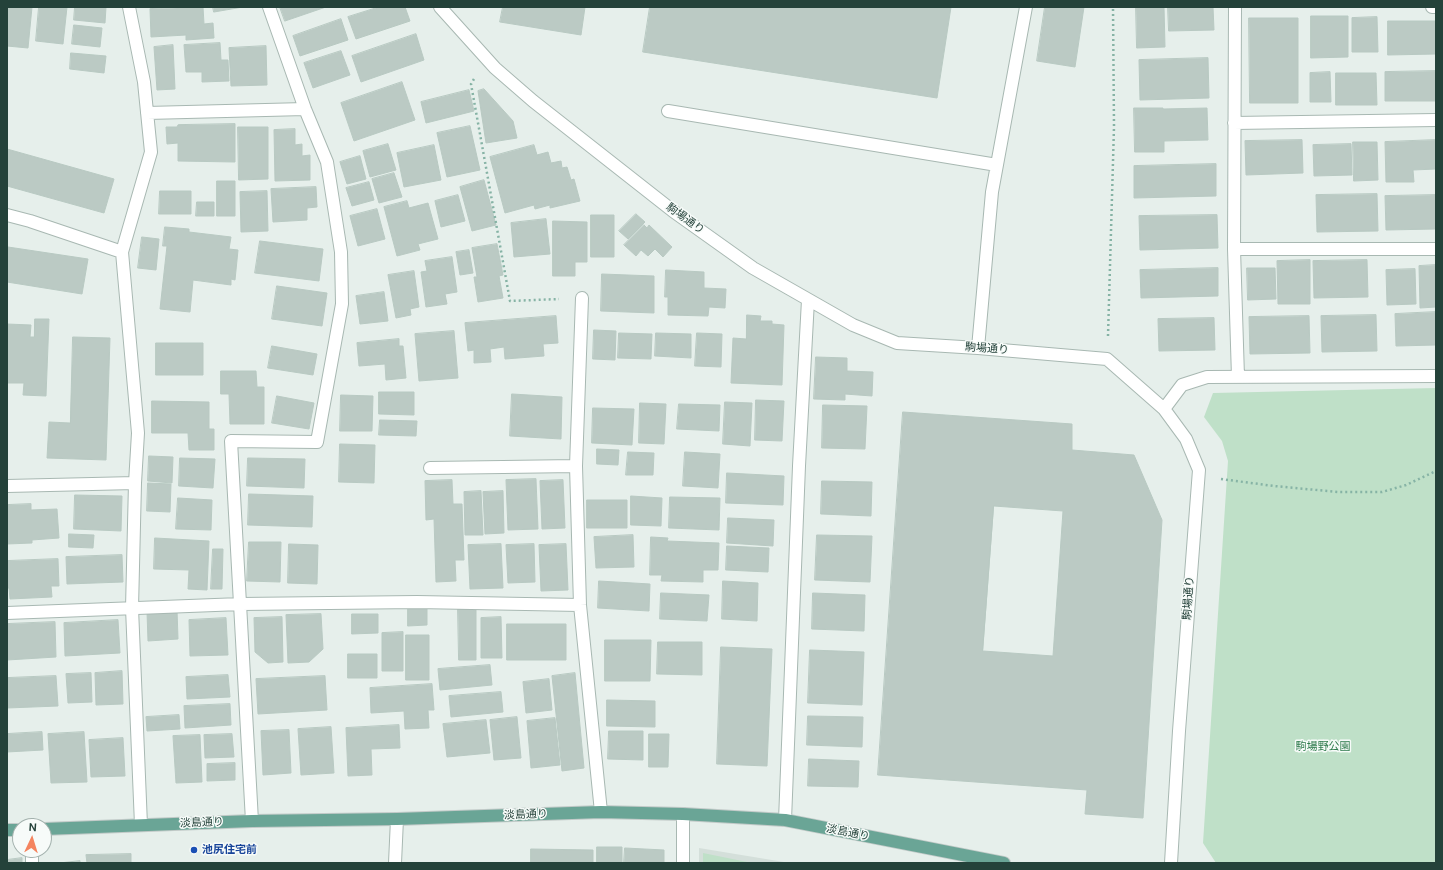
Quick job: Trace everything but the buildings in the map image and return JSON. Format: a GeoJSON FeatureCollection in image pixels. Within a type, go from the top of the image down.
{"type":"FeatureCollection","features":[{"type":"Feature","properties":{"kind":"main road","name":"淡島通り"},"geometry":{"type":"LineString","coordinates":[[52,829],[252,821],[397,819],[601,812],[683,814],[785,820],[1004,863]]}},
{"type":"Feature","properties":{"kind":"street"},"geometry":{"type":"LineString","coordinates":[[129,7],[144,82],[151,152],[122,252],[138,433],[135,483],[132,608],[141,825]]}},
{"type":"Feature","properties":{"kind":"street"},"geometry":{"type":"LineString","coordinates":[[252,821],[231,441],[317,442],[342,304],[341,252],[327,162],[305,110],[269,7]]}},
{"type":"Feature","properties":{"kind":"street","name":"駒場通り"},"geometry":{"type":"LineString","coordinates":[[440,7],[495,68],[533,101],[679,215],[753,268],[853,325],[897,343],[1108,359],[1164,409],[1186,439],[1199,470],[1179,731],[1171,863]]}},
{"type":"Feature","properties":{"kind":"street"},"geometry":{"type":"LineString","coordinates":[[978,348],[992,192],[1026,7]]}},
{"type":"Feature","properties":{"kind":"street"},"geometry":{"type":"LineString","coordinates":[[1235,7],[1234,249],[1238,377]]}},
{"type":"Feature","properties":{"kind":"street"},"geometry":{"type":"LineString","coordinates":[[147,112],[305,110]]}},
{"type":"Feature","properties":{"kind":"street"},"geometry":{"type":"LineString","coordinates":[[668,111],[997,165]]}},
{"type":"Feature","properties":{"kind":"street"},"geometry":{"type":"LineString","coordinates":[[1234,123],[1436,120]]}},
{"type":"Feature","properties":{"kind":"street"},"geometry":{"type":"LineString","coordinates":[[7,215],[30,221],[122,252]]}},
{"type":"Feature","properties":{"kind":"street"},"geometry":{"type":"LineString","coordinates":[[1234,249],[1436,249]]}},
{"type":"Feature","properties":{"kind":"street"},"geometry":{"type":"LineString","coordinates":[[582,298],[576,466],[580,605],[601,812]]}},
{"type":"Feature","properties":{"kind":"street"},"geometry":{"type":"LineString","coordinates":[[785,820],[799,466],[808,300]]}},
{"type":"Feature","properties":{"kind":"street"},"geometry":{"type":"LineString","coordinates":[[1164,409],[1182,385],[1207,377],[1436,376]]}},
{"type":"Feature","properties":{"kind":"street"},"geometry":{"type":"LineString","coordinates":[[430,468],[576,466]]}},
{"type":"Feature","properties":{"kind":"street"},"geometry":{"type":"LineString","coordinates":[[7,486],[135,483]]}},
{"type":"Feature","properties":{"kind":"street"},"geometry":{"type":"LineString","coordinates":[[7,613],[240,604],[417,602],[580,605]]}},
{"type":"Feature","properties":{"kind":"street"},"geometry":{"type":"LineString","coordinates":[[683,814],[683,863]]}},
{"type":"Feature","properties":{"kind":"street"},"geometry":{"type":"LineString","coordinates":[[395,863],[397,819]]}},
{"type":"Feature","properties":{"kind":"path"},"geometry":{"type":"LineString","coordinates":[[1108,359],[1114,127],[1113,7]]}},
{"type":"Feature","properties":{"kind":"path"},"geometry":{"type":"LineString","coordinates":[[478,74],[471,84],[510,301],[582,298]]}},
{"type":"Feature","properties":{"kind":"path"},"geometry":{"type":"LineString","coordinates":[[1199,476],[1338,492],[1382,492],[1406,485],[1436,471]]}},
{"type":"Feature","properties":{"kind":"shaded area"},"geometry":{"type":"Polygon","coordinates":[[[699,848],[790,863],[699,863],[699,848]]]}},
{"type":"Feature","properties":{"kind":"green space","name":"駒場野公園"},"geometry":{"type":"Polygon","coordinates":[[[1436,388],[1436,863],[1216,863],[1203,843],[1228,461],[1222,441],[1204,417],[1213,393],[1436,388]]]}},
{"type":"Feature","properties":{"kind":"green space"},"geometry":{"type":"Polygon","coordinates":[[[703,853],[752,863],[703,863],[703,853]]]}},
{"type":"Feature","properties":{"kind":"place","name":"池尻住宅前"},"geometry":{"type":"Point","coordinates":[194,850]}}]}
